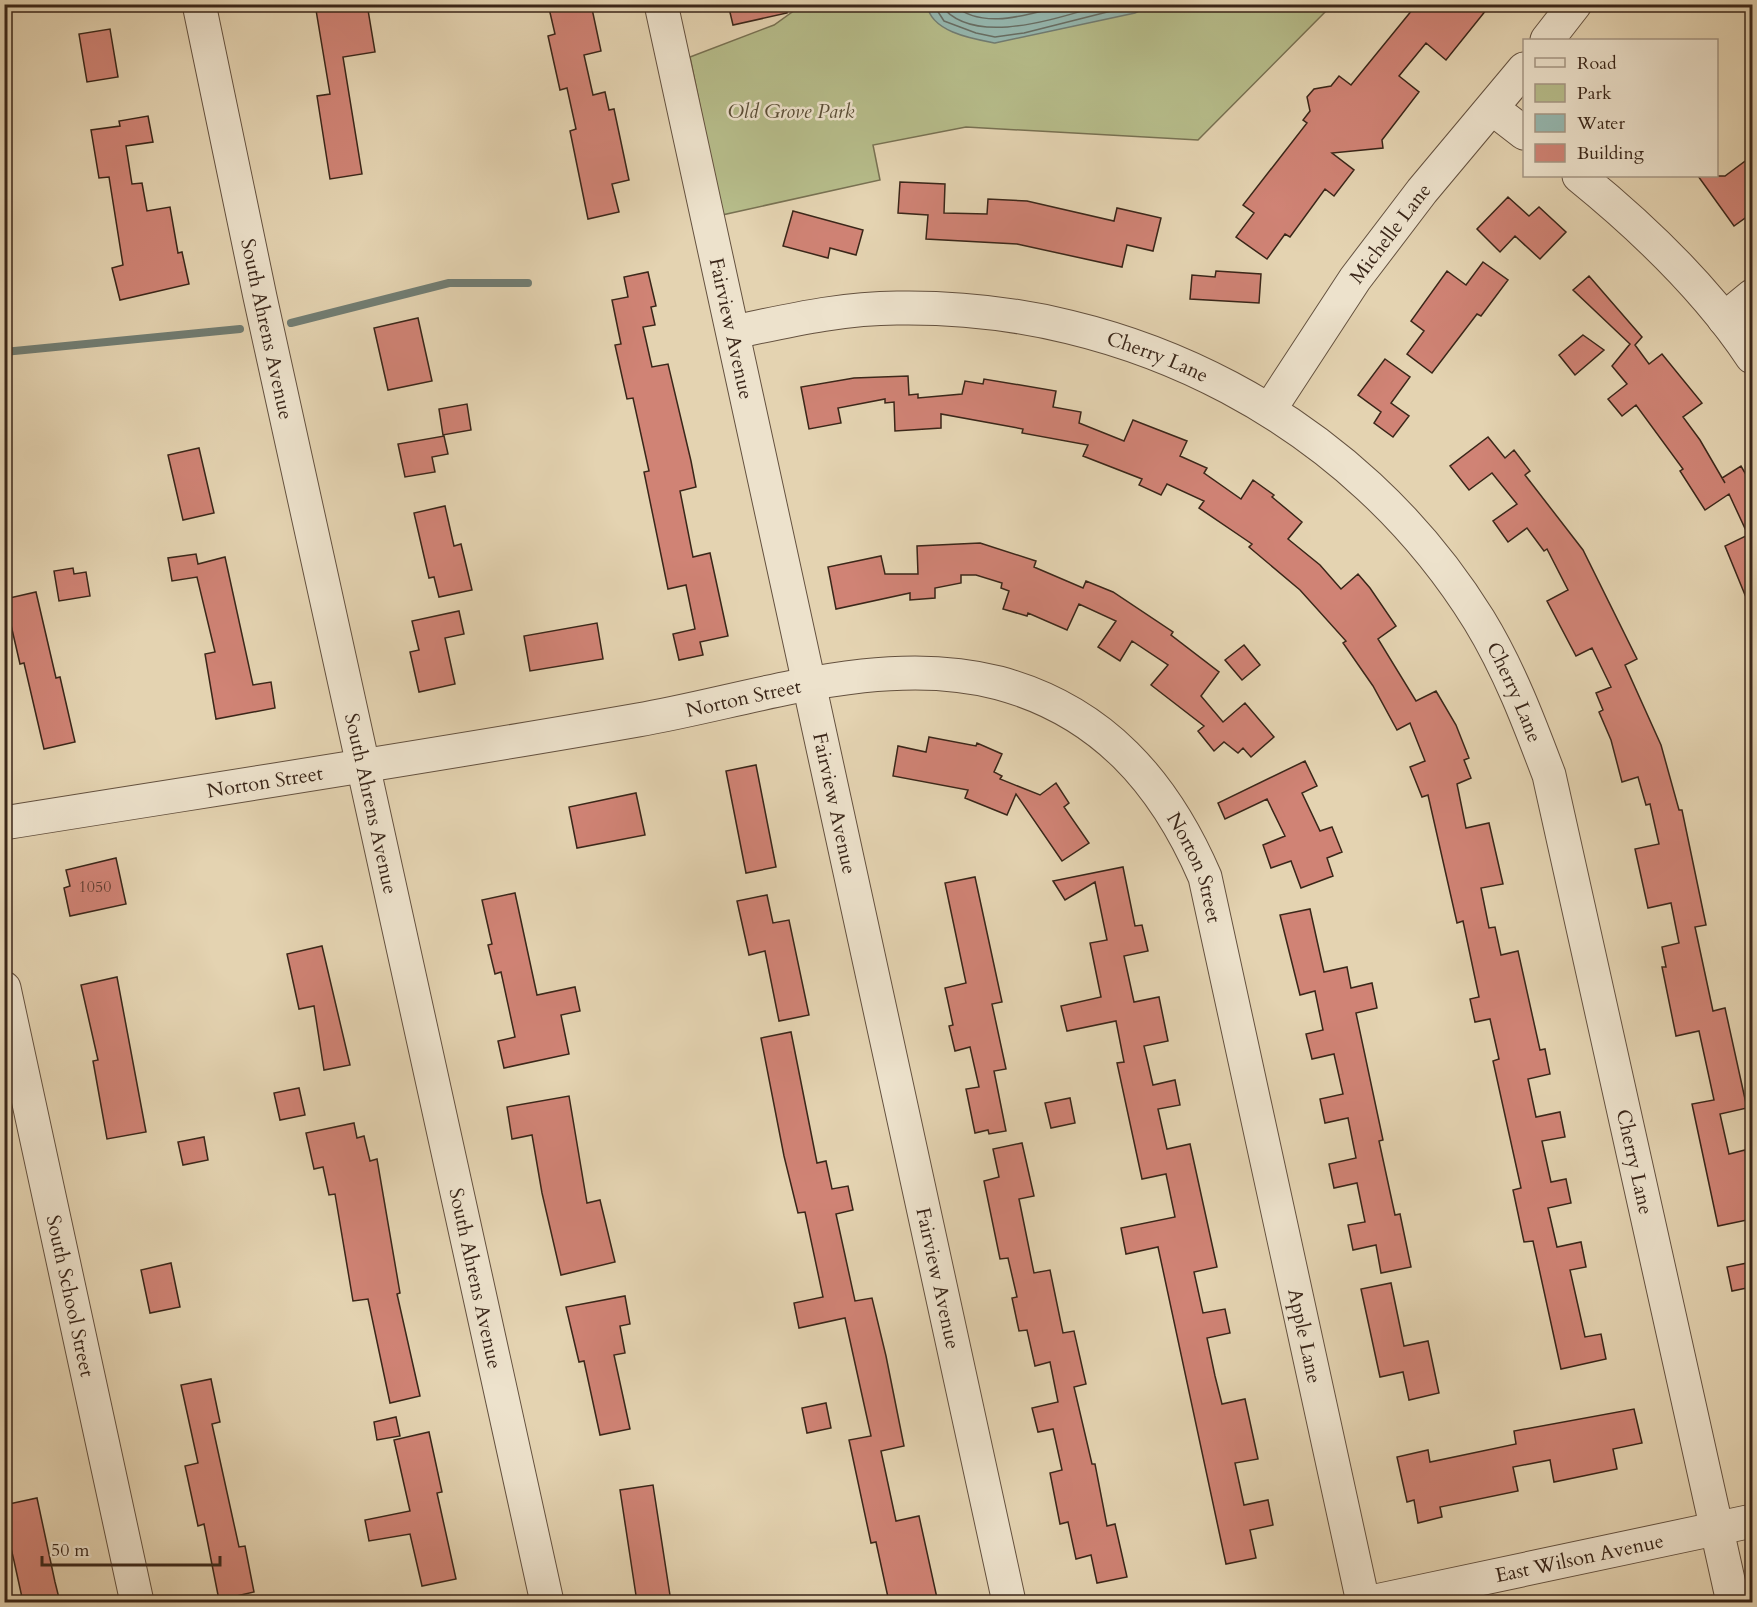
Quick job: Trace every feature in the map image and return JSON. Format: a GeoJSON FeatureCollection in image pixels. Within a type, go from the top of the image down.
{"type":"FeatureCollection","features":[{"type":"Feature","properties":{"kind":"street","name":"South Ahrens Avenue"},"geometry":{"type":"LineString","coordinates":[[199,4],[260,297],[547,1602]]}},
{"type":"Feature","properties":{"kind":"street","name":"Fairview Avenue"},"geometry":{"type":"LineString","coordinates":[[661,4],[1009,1602]]}},
{"type":"Feature","properties":{"kind":"street"},"geometry":{"type":"LineString","coordinates":[[1548,39],[1575,4]]}},
{"type":"Feature","properties":{"kind":"street","name":"Michelle Lane"},"geometry":{"type":"LineString","coordinates":[[1270,409],[1355,279],[1422,191],[1493,109],[1523,70]]}},
{"type":"Feature","properties":{"kind":"street"},"geometry":{"type":"LineString","coordinates":[[1493,109],[1523,132]]}},
{"type":"Feature","properties":{"kind":"street"},"geometry":{"type":"LineString","coordinates":[[1580,177],[1625,213],[1672,260],[1724,319],[1752,357]]}},
{"type":"Feature","properties":{"kind":"street"},"geometry":{"type":"LineString","coordinates":[[1724,319],[1752,296]]}},
{"type":"Feature","properties":{"kind":"street","name":"Cherry Lane"},"geometry":{"type":"LineString","coordinates":[[734,332],[840,312],[895,308],[957,309],[1018,316],[1124,341],[1175,360],[1228,385],[1270,409],[1324,447],[1360,478],[1428,549],[1479,621],[1507,672],[1549,775],[1705,1486],[1717,1528],[1733,1602]]}},
{"type":"Feature","properties":{"kind":"street","name":"Norton Street"},"geometry":{"type":"LineString","coordinates":[[4,823],[641,720],[871,674],[911,673],[968,677],[1026,692],[1094,728],[1146,776],[1166,802],[1187,836],[1205,877],[1248,1070]]}},
{"type":"Feature","properties":{"kind":"street","name":"South School Street"},"geometry":{"type":"LineString","coordinates":[[4,988],[137,1602]]}},
{"type":"Feature","properties":{"kind":"street","name":"Apple Lane"},"geometry":{"type":"LineString","coordinates":[[1248,1070],[1363,1602]]}},
{"type":"Feature","properties":{"kind":"street","name":"East Wilson Avenue"},"geometry":{"type":"LineString","coordinates":[[1371,1602],[1752,1521]]}},
{"type":"Feature","properties":{"kind":"green space","name":"Old Grove Park"},"geometry":{"type":"Polygon","coordinates":[[[802,5],[1332,5],[1198,140],[966,127],[873,145],[880,180],[722,215],[690,57],[774,25],[802,5]]]}},
{"type":"Feature","properties":{"kind":"water"},"geometry":{"type":"Polygon","coordinates":[[[927,4],[1152,5],[1135,13],[995,43],[944,28],[930,14],[927,4]]]}},
{"type":"Feature","properties":{"kind":"building"},"geometry":{"type":"Polygon","coordinates":[[[315,4],[367,4],[375,52],[343,57],[362,174],[330,179],[317,96],[330,94],[315,4]]]}},
{"type":"Feature","properties":{"kind":"building"},"geometry":{"type":"Polygon","coordinates":[[[548,4],[591,4],[601,51],[584,55],[593,95],[605,92],[609,110],[614,109],[629,180],[612,184],[619,212],[588,219],[570,131],[576,129],[567,88],[560,90],[548,36],[555,34],[548,4]]]}},
{"type":"Feature","properties":{"kind":"building"},"geometry":{"type":"Polygon","coordinates":[[[728,4],[786,4],[787,13],[733,25],[728,4]]]}},
{"type":"Feature","properties":{"kind":"building"},"geometry":{"type":"Polygon","coordinates":[[[1417,4],[1491,4],[1446,60],[1426,43],[1399,76],[1419,92],[1382,140],[1383,148],[1332,153],[1354,170],[1334,196],[1325,189],[1290,237],[1285,234],[1267,259],[1236,237],[1254,213],[1243,205],[1307,123],[1303,120],[1310,111],[1307,97],[1314,89],[1331,86],[1339,76],[1351,85],[1417,4]]]}},
{"type":"Feature","properties":{"kind":"building"},"geometry":{"type":"Polygon","coordinates":[[[110,29],[118,77],[87,82],[79,34],[110,29]]]}},
{"type":"Feature","properties":{"kind":"building"},"geometry":{"type":"Polygon","coordinates":[[[148,116],[153,142],[126,146],[132,184],[142,183],[147,211],[170,207],[178,253],[182,252],[189,284],[120,300],[112,268],[123,265],[109,177],[99,178],[91,130],[120,126],[119,121],[148,116]]]}},
{"type":"Feature","properties":{"kind":"building"},"geometry":{"type":"Polygon","coordinates":[[[1752,156],[1752,213],[1734,226],[1699,177],[1725,176],[1752,156]]]}},
{"type":"Feature","properties":{"kind":"building"},"geometry":{"type":"Polygon","coordinates":[[[900,182],[945,184],[944,213],[987,214],[988,199],[1027,201],[1114,221],[1117,208],[1161,218],[1153,251],[1127,245],[1122,267],[1017,244],[926,239],[928,215],[898,213],[900,182]]]}},
{"type":"Feature","properties":{"kind":"building"},"geometry":{"type":"Polygon","coordinates":[[[1508,197],[1529,216],[1539,207],[1566,232],[1540,259],[1515,236],[1500,252],[1477,229],[1508,197]]]}},
{"type":"Feature","properties":{"kind":"building"},"geometry":{"type":"Polygon","coordinates":[[[793,211],[863,230],[856,255],[830,248],[828,258],[783,246],[793,211]]]}},
{"type":"Feature","properties":{"kind":"building"},"geometry":{"type":"Polygon","coordinates":[[[1483,262],[1508,280],[1481,316],[1477,314],[1432,373],[1407,354],[1424,331],[1411,321],[1447,271],[1466,285],[1483,262]]]}},
{"type":"Feature","properties":{"kind":"building"},"geometry":{"type":"Polygon","coordinates":[[[1216,271],[1261,274],[1259,303],[1190,299],[1192,275],[1215,277],[1216,271]]]}},
{"type":"Feature","properties":{"kind":"building"},"geometry":{"type":"Polygon","coordinates":[[[648,272],[656,306],[651,307],[655,325],[643,327],[652,367],[668,364],[696,487],[680,491],[693,557],[710,553],[728,636],[700,642],[703,655],[679,660],[673,634],[695,629],[686,585],[668,589],[644,472],[649,471],[633,398],[627,399],[615,345],[621,344],[612,300],[628,297],[624,277],[648,272]]]}},
{"type":"Feature","properties":{"kind":"building"},"geometry":{"type":"Polygon","coordinates":[[[1589,276],[1642,337],[1635,345],[1649,364],[1662,354],[1702,403],[1683,417],[1700,440],[1722,478],[1741,466],[1752,485],[1752,612],[1725,546],[1748,535],[1729,494],[1705,510],[1680,471],[1683,469],[1636,405],[1622,416],[1608,399],[1627,384],[1612,366],[1630,344],[1573,290],[1589,276]]]}},
{"type":"Feature","properties":{"kind":"building"},"geometry":{"type":"Polygon","coordinates":[[[418,318],[432,381],[388,390],[374,328],[418,318]]]}},
{"type":"Feature","properties":{"kind":"building"},"geometry":{"type":"Polygon","coordinates":[[[1583,335],[1604,350],[1575,375],[1559,355],[1583,335]]]}},
{"type":"Feature","properties":{"kind":"building"},"geometry":{"type":"Polygon","coordinates":[[[1385,359],[1410,377],[1391,403],[1409,416],[1393,437],[1374,423],[1381,412],[1358,395],[1385,359]]]}},
{"type":"Feature","properties":{"kind":"building"},"geometry":{"type":"Polygon","coordinates":[[[908,376],[909,395],[918,394],[918,398],[962,394],[965,381],[983,384],[984,379],[1056,391],[1053,407],[1081,412],[1079,423],[1124,441],[1133,420],[1187,441],[1180,456],[1207,468],[1204,473],[1241,499],[1253,480],[1274,495],[1272,497],[1302,522],[1288,539],[1320,565],[1341,589],[1358,574],[1370,588],[1396,626],[1378,639],[1416,701],[1436,691],[1456,725],[1469,758],[1464,760],[1471,778],[1457,784],[1466,828],[1489,823],[1503,884],[1481,888],[1489,928],[1495,927],[1501,955],[1518,951],[1540,1050],[1545,1049],[1550,1074],[1528,1079],[1536,1117],[1560,1112],[1565,1137],[1542,1141],[1551,1182],[1566,1179],[1571,1203],[1548,1208],[1557,1247],[1581,1242],[1586,1267],[1570,1270],[1585,1337],[1601,1334],[1606,1359],[1561,1369],[1533,1241],[1524,1242],[1513,1190],[1521,1188],[1493,1061],[1499,1059],[1490,1019],[1475,1022],[1470,999],[1479,997],[1463,921],[1457,923],[1428,795],[1422,797],[1410,767],[1425,761],[1410,723],[1397,730],[1373,686],[1343,643],[1346,641],[1300,590],[1249,547],[1252,544],[1199,508],[1204,501],[1167,484],[1161,495],[1139,485],[1142,479],[1083,456],[1088,445],[1022,433],[1023,429],[941,414],[941,428],[895,431],[894,402],[885,403],[885,399],[838,408],[841,423],[809,429],[801,387],[854,378],[908,376]]]}},
{"type":"Feature","properties":{"kind":"building"},"geometry":{"type":"Polygon","coordinates":[[[467,404],[471,430],[443,435],[439,409],[467,404]]]}},
{"type":"Feature","properties":{"kind":"building"},"geometry":{"type":"Polygon","coordinates":[[[444,436],[448,454],[432,457],[435,472],[405,477],[398,444],[444,436]]]}},
{"type":"Feature","properties":{"kind":"building"},"geometry":{"type":"Polygon","coordinates":[[[1488,437],[1505,458],[1514,450],[1530,471],[1525,475],[1583,550],[1637,659],[1625,665],[1661,745],[1679,810],[1682,810],[1706,925],[1695,927],[1713,1011],[1725,1008],[1747,1108],[1720,1114],[1729,1154],[1745,1150],[1752,1185],[1752,1219],[1718,1226],[1692,1104],[1714,1100],[1699,1031],[1676,1036],[1662,967],[1666,967],[1662,947],[1679,943],[1671,903],[1648,908],[1635,849],[1659,844],[1650,804],[1646,805],[1638,777],[1622,782],[1611,740],[1599,712],[1603,710],[1596,693],[1611,687],[1592,648],[1576,656],[1547,601],[1568,590],[1547,549],[1544,551],[1527,528],[1508,542],[1493,521],[1517,504],[1492,473],[1469,490],[1450,466],[1488,437]]]}},
{"type":"Feature","properties":{"kind":"building"},"geometry":{"type":"Polygon","coordinates":[[[199,448],[214,513],[183,520],[168,455],[199,448]]]}},
{"type":"Feature","properties":{"kind":"building"},"geometry":{"type":"Polygon","coordinates":[[[445,506],[454,546],[461,544],[472,590],[439,597],[434,577],[429,578],[414,513],[445,506]]]}},
{"type":"Feature","properties":{"kind":"building"},"geometry":{"type":"Polygon","coordinates":[[[980,543],[1036,561],[1034,567],[1083,588],[1086,581],[1113,592],[1173,632],[1171,635],[1219,672],[1201,696],[1223,722],[1245,703],[1274,737],[1251,757],[1243,748],[1238,753],[1224,742],[1214,751],[1198,731],[1204,726],[1151,685],[1168,665],[1132,641],[1120,661],[1098,647],[1116,621],[1079,604],[1067,630],[1028,613],[1027,616],[1003,609],[1009,591],[1001,588],[1002,583],[976,575],[961,575],[961,583],[935,588],[935,598],[910,600],[910,593],[836,609],[828,567],[881,556],[885,574],[918,574],[917,546],[980,543]]]}},
{"type":"Feature","properties":{"kind":"building"},"geometry":{"type":"Polygon","coordinates":[[[196,554],[198,564],[225,557],[253,685],[271,682],[275,708],[216,719],[205,654],[215,652],[197,577],[172,581],[168,558],[196,554]]]}},
{"type":"Feature","properties":{"kind":"building"},"geometry":{"type":"Polygon","coordinates":[[[73,568],[74,574],[86,572],[90,596],[59,601],[54,571],[73,568]]]}},
{"type":"Feature","properties":{"kind":"building"},"geometry":{"type":"Polygon","coordinates":[[[36,592],[56,678],[60,677],[75,742],[44,749],[24,663],[20,664],[5,599],[36,592]]]}},
{"type":"Feature","properties":{"kind":"building"},"geometry":{"type":"Polygon","coordinates":[[[459,611],[464,634],[445,638],[455,684],[419,692],[410,652],[419,650],[412,621],[459,611]]]}},
{"type":"Feature","properties":{"kind":"building"},"geometry":{"type":"Polygon","coordinates":[[[597,623],[603,659],[530,671],[524,636],[597,623]]]}},
{"type":"Feature","properties":{"kind":"building"},"geometry":{"type":"Polygon","coordinates":[[[1244,645],[1260,665],[1242,680],[1225,660],[1244,645]]]}},
{"type":"Feature","properties":{"kind":"building"},"geometry":{"type":"Polygon","coordinates":[[[929,737],[976,746],[977,743],[1002,754],[994,772],[1002,776],[1000,779],[1040,795],[1056,783],[1069,803],[1064,807],[1089,843],[1062,861],[1016,794],[1007,815],[965,798],[968,790],[893,776],[898,746],[926,752],[929,737]]]}},
{"type":"Feature","properties":{"kind":"building"},"geometry":{"type":"Polygon","coordinates":[[[1305,761],[1317,786],[1302,793],[1320,831],[1332,827],[1342,852],[1327,858],[1333,876],[1301,888],[1291,861],[1271,868],[1263,845],[1285,836],[1267,799],[1225,819],[1218,803],[1305,761]]]}},
{"type":"Feature","properties":{"kind":"building"},"geometry":{"type":"Polygon","coordinates":[[[756,765],[776,867],[746,873],[726,771],[756,765]]]}},
{"type":"Feature","properties":{"kind":"building"},"geometry":{"type":"Polygon","coordinates":[[[636,793],[645,835],[577,848],[569,807],[636,793]]]}},
{"type":"Feature","properties":{"kind":"building"},"geometry":{"type":"Polygon","coordinates":[[[116,858],[126,904],[70,916],[64,888],[70,886],[66,870],[116,858]]]}},
{"type":"Feature","properties":{"kind":"building"},"geometry":{"type":"Polygon","coordinates":[[[1123,867],[1135,926],[1142,925],[1148,951],[1124,956],[1134,1002],[1159,997],[1168,1041],[1144,1046],[1153,1085],[1175,1080],[1180,1105],[1158,1109],[1167,1149],[1190,1144],[1217,1267],[1194,1272],[1203,1313],[1225,1309],[1230,1333],[1207,1338],[1215,1376],[1222,1404],[1245,1399],[1258,1459],[1235,1463],[1244,1505],[1268,1500],[1273,1525],[1250,1530],[1256,1558],[1226,1564],[1158,1247],[1126,1254],[1121,1228],[1175,1217],[1166,1174],[1142,1179],[1117,1063],[1124,1062],[1116,1021],[1067,1031],[1061,1006],[1101,997],[1090,943],[1107,940],[1095,882],[1065,900],[1053,881],[1123,867]]]}},
{"type":"Feature","properties":{"kind":"building"},"geometry":{"type":"Polygon","coordinates":[[[975,877],[1002,1002],[992,1004],[1006,1069],[994,1071],[1006,1131],[989,1134],[988,1130],[975,1133],[966,1089],[979,1087],[970,1047],[955,1051],[949,1026],[953,1025],[945,988],[966,983],[945,883],[975,877]]]}},
{"type":"Feature","properties":{"kind":"building"},"geometry":{"type":"Polygon","coordinates":[[[515,893],[537,995],[575,987],[580,1011],[561,1015],[569,1054],[504,1068],[498,1041],[515,1037],[501,972],[495,974],[488,945],[492,944],[482,900],[515,893]]]}},
{"type":"Feature","properties":{"kind":"building"},"geometry":{"type":"Polygon","coordinates":[[[767,895],[773,923],[789,920],[809,1015],[779,1021],[765,951],[749,955],[737,901],[767,895]]]}},
{"type":"Feature","properties":{"kind":"building"},"geometry":{"type":"Polygon","coordinates":[[[1310,909],[1324,972],[1347,967],[1351,988],[1372,983],[1377,1008],[1356,1013],[1383,1140],[1379,1141],[1395,1215],[1400,1214],[1411,1267],[1381,1273],[1376,1245],[1353,1250],[1348,1225],[1365,1222],[1357,1183],[1334,1188],[1329,1164],[1356,1158],[1348,1118],[1325,1123],[1320,1099],[1343,1094],[1334,1054],[1312,1059],[1306,1034],[1323,1030],[1315,991],[1300,995],[1280,915],[1310,909]]]}},
{"type":"Feature","properties":{"kind":"building"},"geometry":{"type":"Polygon","coordinates":[[[322,946],[350,1065],[324,1070],[314,1006],[299,1009],[287,954],[322,946]]]}},
{"type":"Feature","properties":{"kind":"building"},"geometry":{"type":"Polygon","coordinates":[[[117,977],[146,1132],[107,1139],[93,1061],[98,1060],[81,985],[117,977]]]}},
{"type":"Feature","properties":{"kind":"building"},"geometry":{"type":"Polygon","coordinates":[[[791,1032],[817,1163],[826,1161],[832,1189],[848,1186],[853,1210],[836,1214],[855,1301],[872,1298],[886,1356],[904,1446],[881,1451],[896,1521],[919,1516],[937,1598],[917,1602],[889,1602],[876,1542],[871,1543],[849,1440],[871,1436],[845,1318],[799,1328],[794,1303],[823,1297],[805,1212],[798,1213],[784,1156],[761,1038],[791,1032]]]}},
{"type":"Feature","properties":{"kind":"building"},"geometry":{"type":"Polygon","coordinates":[[[299,1088],[305,1115],[280,1120],[274,1093],[299,1088]]]}},
{"type":"Feature","properties":{"kind":"building"},"geometry":{"type":"Polygon","coordinates":[[[569,1096],[587,1203],[600,1200],[615,1262],[561,1275],[542,1193],[532,1135],[512,1139],[507,1107],[569,1096]]]}},
{"type":"Feature","properties":{"kind":"building"},"geometry":{"type":"Polygon","coordinates":[[[1070,1098],[1075,1123],[1051,1128],[1045,1103],[1070,1098]]]}},
{"type":"Feature","properties":{"kind":"building"},"geometry":{"type":"Polygon","coordinates":[[[354,1123],[357,1138],[364,1136],[370,1161],[377,1159],[400,1293],[397,1294],[420,1396],[390,1403],[368,1299],[353,1301],[335,1194],[329,1195],[323,1167],[314,1169],[306,1133],[354,1123]]]}},
{"type":"Feature","properties":{"kind":"building"},"geometry":{"type":"Polygon","coordinates":[[[204,1137],[208,1160],[183,1165],[178,1142],[204,1137]]]}},
{"type":"Feature","properties":{"kind":"building"},"geometry":{"type":"Polygon","coordinates":[[[1022,1143],[1034,1196],[1019,1199],[1034,1273],[1050,1270],[1063,1333],[1074,1331],[1086,1384],[1074,1387],[1092,1464],[1095,1464],[1107,1526],[1115,1524],[1127,1577],[1097,1583],[1091,1555],[1076,1559],[1068,1522],[1060,1524],[1050,1473],[1062,1470],[1053,1429],[1038,1432],[1032,1408],[1058,1402],[1050,1362],[1035,1366],[1027,1330],[1019,1331],[1012,1298],[1017,1297],[1008,1258],[1000,1259],[984,1181],[999,1177],[993,1149],[1022,1143]]]}},
{"type":"Feature","properties":{"kind":"building"},"geometry":{"type":"Polygon","coordinates":[[[1752,1262],[1752,1287],[1732,1291],[1727,1267],[1752,1262]]]}},
{"type":"Feature","properties":{"kind":"building"},"geometry":{"type":"Polygon","coordinates":[[[171,1263],[180,1307],[150,1313],[141,1270],[171,1263]]]}},
{"type":"Feature","properties":{"kind":"building"},"geometry":{"type":"Polygon","coordinates":[[[1391,1283],[1404,1346],[1428,1341],[1439,1393],[1409,1400],[1403,1372],[1380,1377],[1361,1289],[1391,1283]]]}},
{"type":"Feature","properties":{"kind":"building"},"geometry":{"type":"Polygon","coordinates":[[[625,1296],[630,1324],[620,1326],[625,1353],[614,1355],[630,1429],[600,1435],[584,1361],[579,1362],[566,1307],[625,1296]]]}},
{"type":"Feature","properties":{"kind":"building"},"geometry":{"type":"Polygon","coordinates":[[[211,1379],[220,1422],[212,1424],[239,1547],[245,1546],[254,1592],[219,1600],[204,1524],[198,1526],[185,1466],[198,1463],[181,1385],[211,1379]]]}},
{"type":"Feature","properties":{"kind":"building"},"geometry":{"type":"Polygon","coordinates":[[[826,1403],[831,1428],[807,1433],[802,1408],[826,1403]]]}},
{"type":"Feature","properties":{"kind":"building"},"geometry":{"type":"Polygon","coordinates":[[[1634,1409],[1642,1443],[1613,1449],[1617,1469],[1554,1482],[1550,1460],[1513,1467],[1518,1491],[1440,1507],[1442,1517],[1418,1523],[1414,1500],[1407,1502],[1397,1457],[1428,1450],[1430,1462],[1516,1444],[1514,1431],[1634,1409]]]}},
{"type":"Feature","properties":{"kind":"building"},"geometry":{"type":"Polygon","coordinates":[[[396,1417],[400,1436],[377,1440],[374,1422],[396,1417]]]}},
{"type":"Feature","properties":{"kind":"building"},"geometry":{"type":"Polygon","coordinates":[[[429,1432],[442,1492],[437,1493],[456,1579],[422,1586],[410,1534],[369,1541],[365,1520],[410,1511],[394,1440],[429,1432]]]}},
{"type":"Feature","properties":{"kind":"building"},"geometry":{"type":"Polygon","coordinates":[[[653,1485],[671,1602],[637,1602],[620,1490],[653,1485]]]}},
{"type":"Feature","properties":{"kind":"building"},"geometry":{"type":"Polygon","coordinates":[[[37,1498],[60,1602],[23,1602],[4,1518],[4,1505],[37,1498]]]}},
{"type":"Feature","properties":{"kind":"waterway"},"geometry":{"type":"LineString","coordinates":[[291,323],[449,283],[528,283]]}},
{"type":"Feature","properties":{"kind":"waterway"},"geometry":{"type":"LineString","coordinates":[[4,352],[240,329]]}}]}
